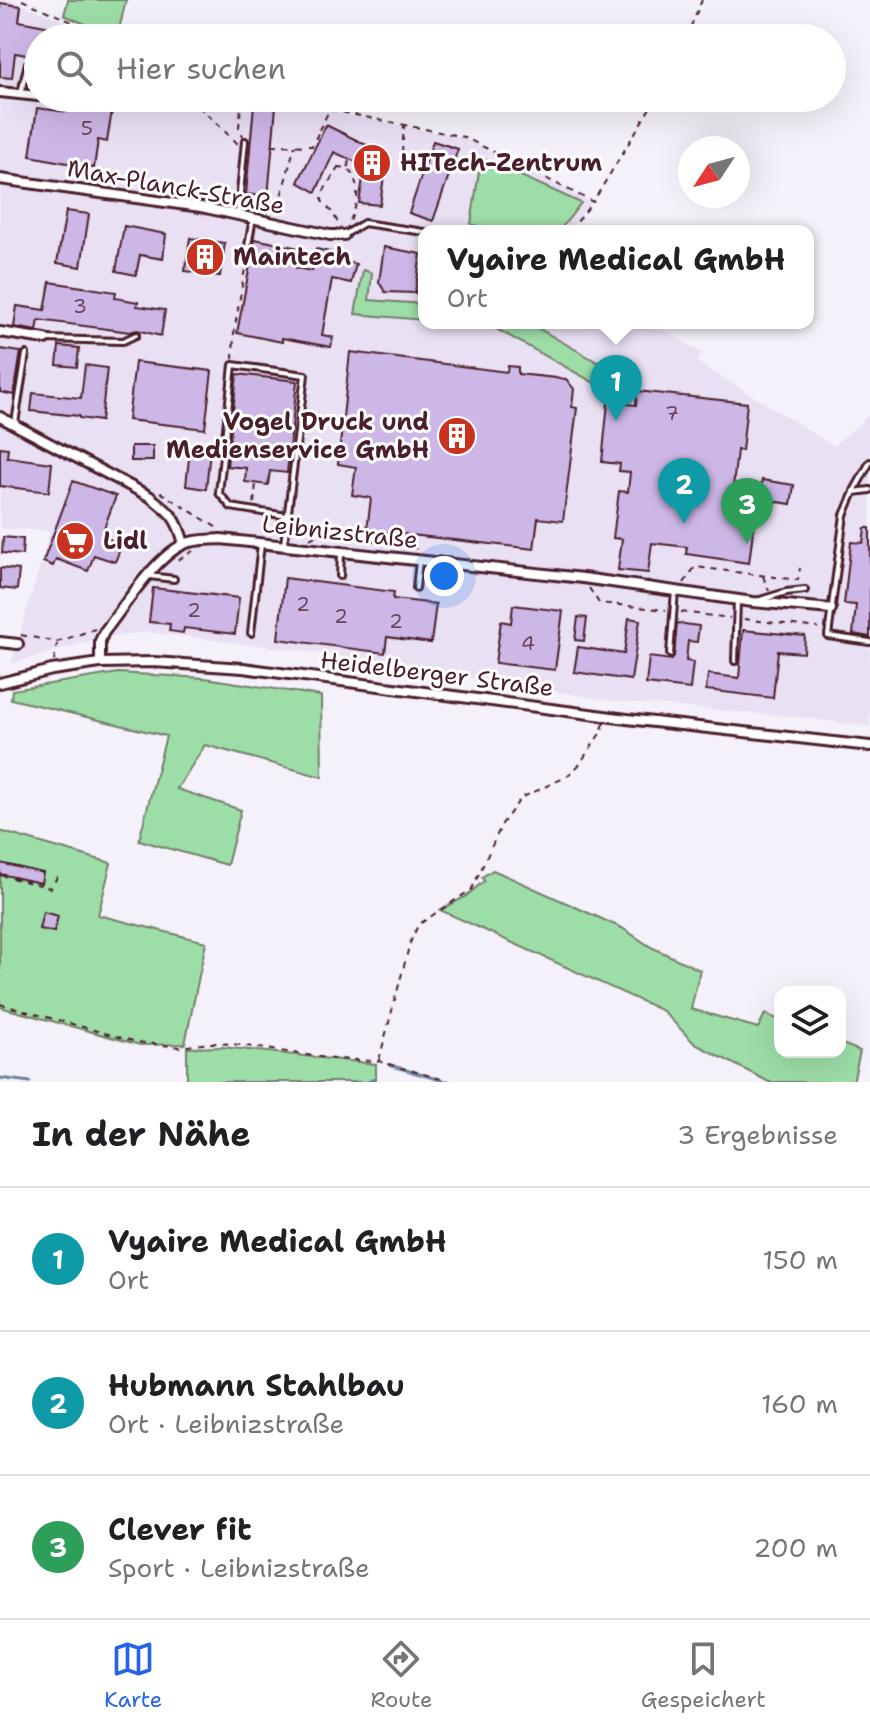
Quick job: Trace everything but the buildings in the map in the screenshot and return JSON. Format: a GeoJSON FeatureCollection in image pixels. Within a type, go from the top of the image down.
{"type":"FeatureCollection","features":[{"type":"Feature","properties":{"kind":"street"},"geometry":{"type":"LineString","coordinates":[[0,92],[24,94]]}},
{"type":"Feature","properties":{"kind":"street","name":"Max-Planck-Straße"},"geometry":{"type":"LineString","coordinates":[[0,179],[188,205],[330,235],[344,235]]}},
{"type":"Feature","properties":{"kind":"street"},"geometry":{"type":"LineString","coordinates":[[0,332],[45,339]]}},
{"type":"Feature","properties":{"kind":"street"},"geometry":{"type":"LineString","coordinates":[[0,417],[149,496],[179,523],[184,544],[164,558],[104,632],[100,641],[100,663]]}},
{"type":"Feature","properties":{"kind":"street","name":"Leibnizstraße"},"geometry":{"type":"LineString","coordinates":[[184,544],[221,539],[678,588],[737,600],[831,609]]}},
{"type":"Feature","properties":{"kind":"street"},"geometry":{"type":"LineString","coordinates":[[0,642],[18,644]]}},
{"type":"Feature","properties":{"kind":"street","name":"Heidelberger Straße"},"geometry":{"type":"LineString","coordinates":[[0,683],[52,670],[100,663],[154,662],[243,668],[606,716],[870,746]]}},
{"type":"Feature","properties":{"kind":"lane"},"geometry":{"type":"LineString","coordinates":[[21,94],[24,81]]}},
{"type":"Feature","properties":{"kind":"lane"},"geometry":{"type":"LineString","coordinates":[[238,215],[245,141]]}},
{"type":"Feature","properties":{"kind":"lane"},"geometry":{"type":"LineString","coordinates":[[246,257],[253,218]]}},
{"type":"Feature","properties":{"kind":"lane"},"geometry":{"type":"LineString","coordinates":[[344,235],[364,223],[418,231]]}},
{"type":"Feature","properties":{"kind":"lane"},"geometry":{"type":"LineString","coordinates":[[45,339],[123,341],[136,335]]}},
{"type":"Feature","properties":{"kind":"lane"},"geometry":{"type":"LineString","coordinates":[[15,425],[26,354]]}},
{"type":"Feature","properties":{"kind":"lane"},"geometry":{"type":"LineString","coordinates":[[283,546],[287,516],[305,375],[233,365],[219,493],[231,507],[287,516]]}},
{"type":"Feature","properties":{"kind":"lane"},"geometry":{"type":"LineString","coordinates":[[870,462],[844,515],[828,636],[870,642]]}},
{"type":"Feature","properties":{"kind":"lane"},"geometry":{"type":"LineString","coordinates":[[854,492],[870,490]]}},
{"type":"Feature","properties":{"kind":"lane"},"geometry":{"type":"LineString","coordinates":[[251,633],[261,544]]}},
{"type":"Feature","properties":{"kind":"lane"},"geometry":{"type":"LineString","coordinates":[[340,576],[341,553]]}},
{"type":"Feature","properties":{"kind":"lane"},"geometry":{"type":"LineString","coordinates":[[416,588],[419,561]]}},
{"type":"Feature","properties":{"kind":"lane"},"geometry":{"type":"LineString","coordinates":[[149,576],[174,579]]}},
{"type":"Feature","properties":{"kind":"lane"},"geometry":{"type":"LineString","coordinates":[[670,654],[678,588]]}},
{"type":"Feature","properties":{"kind":"lane"},"geometry":{"type":"LineString","coordinates":[[753,602],[805,590]]}},
{"type":"Feature","properties":{"kind":"lane"},"geometry":{"type":"LineString","coordinates":[[735,661],[737,600]]}},
{"type":"Feature","properties":{"kind":"path"},"geometry":{"type":"LineString","coordinates":[[22,0],[77,24]]}},
{"type":"Feature","properties":{"kind":"path"},"geometry":{"type":"LineString","coordinates":[[692,24],[702,0]]}},
{"type":"Feature","properties":{"kind":"path"},"geometry":{"type":"LineString","coordinates":[[204,112],[243,150]]}},
{"type":"Feature","properties":{"kind":"path"},"geometry":{"type":"LineString","coordinates":[[241,112],[239,127],[245,141]]}},
{"type":"Feature","properties":{"kind":"path"},"geometry":{"type":"LineString","coordinates":[[272,145],[312,146],[329,112]]}},
{"type":"Feature","properties":{"kind":"path"},"geometry":{"type":"LineString","coordinates":[[334,112],[464,137],[593,202]]}},
{"type":"Feature","properties":{"kind":"path"},"geometry":{"type":"LineString","coordinates":[[575,225],[593,202],[648,112]]}},
{"type":"Feature","properties":{"kind":"path"},"geometry":{"type":"LineString","coordinates":[[402,153],[404,125]]}},
{"type":"Feature","properties":{"kind":"path"},"geometry":{"type":"LineString","coordinates":[[266,213],[281,197],[295,145]]}},
{"type":"Feature","properties":{"kind":"path"},"geometry":{"type":"LineString","coordinates":[[344,235],[355,208],[357,182],[348,168],[349,159]]}},
{"type":"Feature","properties":{"kind":"path"},"geometry":{"type":"LineString","coordinates":[[413,165],[424,169]]}},
{"type":"Feature","properties":{"kind":"path"},"geometry":{"type":"LineString","coordinates":[[344,235],[333,213],[322,201],[322,194],[338,167],[348,168]]}},
{"type":"Feature","properties":{"kind":"path"},"geometry":{"type":"LineString","coordinates":[[324,174],[332,177]]}},
{"type":"Feature","properties":{"kind":"path"},"geometry":{"type":"LineString","coordinates":[[357,182],[362,183]]}},
{"type":"Feature","properties":{"kind":"path"},"geometry":{"type":"LineString","coordinates":[[240,199],[257,197],[276,202]]}},
{"type":"Feature","properties":{"kind":"path"},"geometry":{"type":"LineString","coordinates":[[233,365],[234,332],[246,257]]}},
{"type":"Feature","properties":{"kind":"path"},"geometry":{"type":"LineString","coordinates":[[254,512],[256,483]]}},
{"type":"Feature","properties":{"kind":"path"},"geometry":{"type":"LineString","coordinates":[[172,563],[196,550]]}},
{"type":"Feature","properties":{"kind":"path"},"geometry":{"type":"LineString","coordinates":[[678,588],[695,567],[798,580],[800,568]]}},
{"type":"Feature","properties":{"kind":"path"},"geometry":{"type":"LineString","coordinates":[[763,576],[769,592],[772,590]]}},
{"type":"Feature","properties":{"kind":"path"},"geometry":{"type":"LineString","coordinates":[[784,587],[785,578]]}},
{"type":"Feature","properties":{"kind":"path"},"geometry":{"type":"LineString","coordinates":[[589,588],[599,603],[818,628]]}},
{"type":"Feature","properties":{"kind":"path"},"geometry":{"type":"LineString","coordinates":[[18,644],[21,635],[57,642],[95,629],[104,632]]}},
{"type":"Feature","properties":{"kind":"path"},"geometry":{"type":"LineString","coordinates":[[52,670],[57,642]]}},
{"type":"Feature","properties":{"kind":"path"},"geometry":{"type":"LineString","coordinates":[[378,1061],[410,943],[418,925],[472,889],[502,824],[521,798],[556,783],[579,765],[601,732],[606,716]]}},
{"type":"Feature","properties":{"kind":"path"},"geometry":{"type":"LineString","coordinates":[[0,875],[51,888],[60,872]]}},
{"type":"Feature","properties":{"kind":"path"},"geometry":{"type":"LineString","coordinates":[[0,1004],[137,1042],[180,1047],[233,1044],[334,1059],[378,1061],[452,1082]]}},
{"type":"Feature","properties":{"kind":"shaded area"},"geometry":{"type":"Polygon","coordinates":[[[0,0],[12,0],[70,24],[24,24],[24,112],[332,112],[464,138],[591,202],[574,225],[418,225],[418,329],[662,329],[702,353],[697,362],[834,446],[870,414],[870,727],[808,718],[620,702],[297,650],[145,632],[98,639],[11,664],[50,531],[0,528],[0,0]]]}},
{"type":"Feature","properties":{"kind":"green space"},"geometry":{"type":"Polygon","coordinates":[[[68,0],[126,0],[120,24],[85,24],[64,15],[68,0]]]}},
{"type":"Feature","properties":{"kind":"green space"},"geometry":{"type":"Polygon","coordinates":[[[481,158],[581,203],[564,225],[471,224],[481,158]]]}},
{"type":"Feature","properties":{"kind":"green space"},"geometry":{"type":"Polygon","coordinates":[[[363,270],[372,273],[369,300],[418,304],[418,319],[355,314],[363,270]]]}},
{"type":"Feature","properties":{"kind":"green space"},"geometry":{"type":"Polygon","coordinates":[[[496,329],[539,329],[604,366],[600,386],[496,329]]]}},
{"type":"Feature","properties":{"kind":"green space"},"geometry":{"type":"Polygon","coordinates":[[[118,673],[205,678],[321,696],[322,777],[205,745],[177,789],[241,810],[227,865],[139,840],[166,736],[11,699],[12,690],[118,673]]]}},
{"type":"Feature","properties":{"kind":"green space"},"geometry":{"type":"Polygon","coordinates":[[[0,831],[111,863],[98,915],[206,942],[185,1044],[140,1045],[0,1007],[0,831]]]}},
{"type":"Feature","properties":{"kind":"green space"},"geometry":{"type":"Polygon","coordinates":[[[493,870],[622,928],[651,947],[700,970],[691,1009],[758,1028],[765,1014],[774,1018],[774,1058],[846,1058],[846,1045],[860,1051],[853,1082],[769,1082],[695,1044],[663,1011],[440,910],[465,897],[484,881],[482,877],[493,870]]]}},
{"type":"Feature","properties":{"kind":"green space"},"geometry":{"type":"Polygon","coordinates":[[[223,1047],[376,1064],[376,1082],[187,1082],[187,1048],[223,1047]]]}},
{"type":"Feature","properties":{"kind":"waterway"},"geometry":{"type":"LineString","coordinates":[[389,1065],[447,1082]]}},
{"type":"Feature","properties":{"kind":"waterway"},"geometry":{"type":"LineString","coordinates":[[0,1078],[30,1082]]}},
{"type":"Feature","properties":{"kind":"waterway"},"geometry":{"type":"LineString","coordinates":[[368,1082],[374,1079]]}},
{"type":"Feature","properties":{"kind":"place","name":"HITech-Zentrum"},"geometry":{"type":"Point","coordinates":[372,163]}},
{"type":"Feature","properties":{"kind":"place","name":"Maintech"},"geometry":{"type":"Point","coordinates":[205,257]}},
{"type":"Feature","properties":{"kind":"place","name":"Vyaire Medical GmbH"},"geometry":{"type":"Point","coordinates":[616,421]}},
{"type":"Feature","properties":{"kind":"place","name":"Vogel Druck und Medienservice GmbH"},"geometry":{"type":"Point","coordinates":[457,436]}},
{"type":"Feature","properties":{"kind":"place","name":"Hubmann Stahlbau"},"geometry":{"type":"Point","coordinates":[684,524]}},
{"type":"Feature","properties":{"kind":"place","name":"Lidl"},"geometry":{"type":"Point","coordinates":[75,541]}},
{"type":"Feature","properties":{"kind":"place","name":"Clever fit"},"geometry":{"type":"Point","coordinates":[747,544]}}]}
